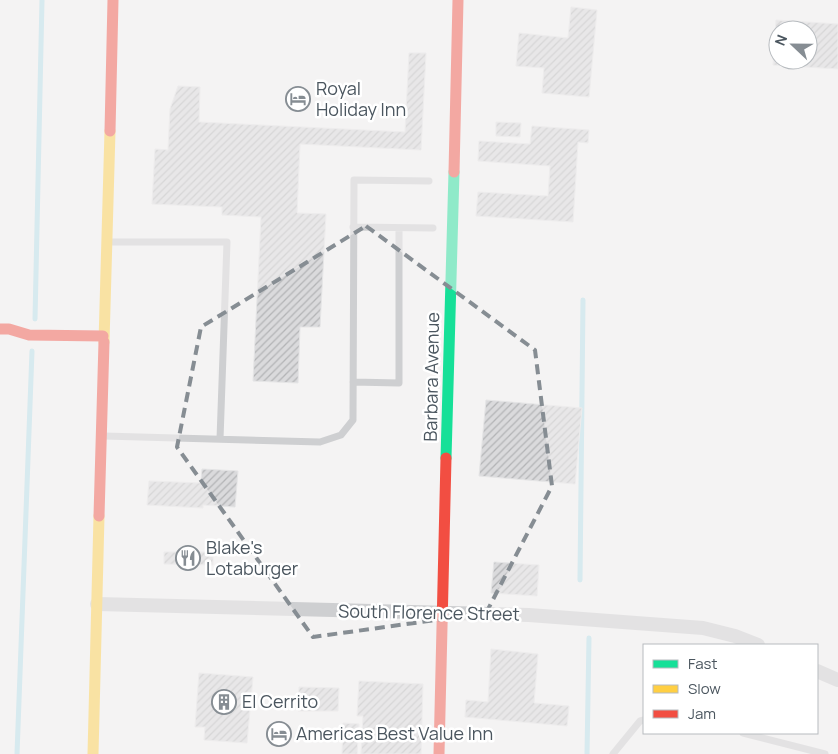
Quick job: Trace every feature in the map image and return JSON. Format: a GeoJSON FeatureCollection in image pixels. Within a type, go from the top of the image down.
{"type":"FeatureCollection","features":[{"type":"Feature","properties":{"kind":"street"},"geometry":{"type":"LineString","coordinates":[[93,754],[103,336],[114,0]]}},
{"type":"Feature","properties":{"kind":"street","name":"Barbara Avenue"},"geometry":{"type":"LineString","coordinates":[[439,754],[458,0]]}},
{"type":"Feature","properties":{"kind":"street"},"geometry":{"type":"LineString","coordinates":[[0,329],[9,329],[28,335],[103,336]]}},
{"type":"Feature","properties":{"kind":"street"},"geometry":{"type":"LineString","coordinates":[[0,340],[8,341],[28,335]]}},
{"type":"Feature","properties":{"kind":"street","name":"South Florence Street"},"geometry":{"type":"LineString","coordinates":[[97,604],[529,615],[703,628],[735,636],[755,644]]}},
{"type":"Feature","properties":{"kind":"street"},"geometry":{"type":"LineString","coordinates":[[818,671],[838,680]]}},
{"type":"Feature","properties":{"kind":"lane"},"geometry":{"type":"LineString","coordinates":[[101,436],[320,442],[341,434],[353,420],[354,180],[428,181]]}},
{"type":"Feature","properties":{"kind":"lane"},"geometry":{"type":"LineString","coordinates":[[353,226],[433,228]]}},
{"type":"Feature","properties":{"kind":"lane"},"geometry":{"type":"LineString","coordinates":[[353,382],[399,383],[399,228]]}},
{"type":"Feature","properties":{"kind":"lane"},"geometry":{"type":"LineString","coordinates":[[106,242],[227,242],[220,440]]}},
{"type":"Feature","properties":{"kind":"lane"},"geometry":{"type":"LineString","coordinates":[[613,754],[640,720],[643,720]]}},
{"type":"Feature","properties":{"kind":"lane"},"geometry":{"type":"LineString","coordinates":[[747,734],[825,754]]}},
{"type":"Feature","properties":{"kind":"highlighted area"},"geometry":{"type":"Polygon","coordinates":[[[366,226],[535,350],[552,486],[486,613],[313,637],[177,447],[201,327],[366,226]]]}},
{"type":"Feature","properties":{"kind":"building"},"geometry":{"type":"Polygon","coordinates":[[[571,7],[597,10],[589,97],[542,93],[544,68],[516,66],[519,33],[568,38],[571,7]]]}},
{"type":"Feature","properties":{"kind":"building"},"geometry":{"type":"Polygon","coordinates":[[[818,23],[838,24],[838,69],[818,68],[818,23]]]}},
{"type":"Feature","properties":{"kind":"building"},"geometry":{"type":"Polygon","coordinates":[[[409,53],[426,53],[421,150],[300,144],[297,213],[326,214],[320,327],[300,327],[298,383],[253,381],[261,217],[222,215],[222,207],[152,204],[155,149],[168,150],[170,109],[178,86],[200,87],[199,122],[405,132],[409,53]]]}},
{"type":"Feature","properties":{"kind":"building"},"geometry":{"type":"Polygon","coordinates":[[[496,122],[521,123],[520,137],[496,136],[496,122]]]}},
{"type":"Feature","properties":{"kind":"building"},"geometry":{"type":"Polygon","coordinates":[[[532,126],[589,130],[588,143],[578,142],[573,222],[476,216],[478,192],[548,196],[550,166],[478,161],[479,141],[530,144],[532,126]]]}},
{"type":"Feature","properties":{"kind":"building"},"geometry":{"type":"Polygon","coordinates":[[[486,400],[582,408],[575,484],[479,476],[486,400]]]}},
{"type":"Feature","properties":{"kind":"building"},"geometry":{"type":"Polygon","coordinates":[[[202,469],[238,471],[235,507],[203,505],[203,508],[147,505],[149,481],[201,483],[202,469]]]}},
{"type":"Feature","properties":{"kind":"building","name":"Blake's Lotaburger"},"geometry":{"type":"Polygon","coordinates":[[[164,552],[213,552],[213,565],[164,564],[164,552]]]}},
{"type":"Feature","properties":{"kind":"building"},"geometry":{"type":"Polygon","coordinates":[[[494,562],[539,565],[537,596],[491,593],[494,562]]]}},
{"type":"Feature","properties":{"kind":"building"},"geometry":{"type":"Polygon","coordinates":[[[491,649],[538,654],[534,703],[569,706],[567,726],[465,717],[466,700],[488,702],[491,649]]]}},
{"type":"Feature","properties":{"kind":"building","name":"El Cerrito"},"geometry":{"type":"Polygon","coordinates":[[[199,673],[253,677],[247,743],[204,740],[205,727],[195,727],[199,673]]]}},
{"type":"Feature","properties":{"kind":"building"},"geometry":{"type":"Polygon","coordinates":[[[359,681],[423,684],[421,754],[361,754],[363,716],[357,716],[359,681]]]}},
{"type":"Feature","properties":{"kind":"building"},"geometry":{"type":"Polygon","coordinates":[[[299,687],[339,688],[338,711],[298,711],[299,687]]]}},
{"type":"Feature","properties":{"kind":"building"},"geometry":{"type":"Polygon","coordinates":[[[343,723],[359,724],[357,754],[342,754],[343,723]]]}},
{"type":"Feature","properties":{"kind":"waterway"},"geometry":{"type":"LineString","coordinates":[[35,319],[42,0]]}},
{"type":"Feature","properties":{"kind":"waterway"},"geometry":{"type":"LineString","coordinates":[[580,580],[583,300]]}},
{"type":"Feature","properties":{"kind":"waterway"},"geometry":{"type":"LineString","coordinates":[[17,754],[32,351]]}},
{"type":"Feature","properties":{"kind":"waterway"},"geometry":{"type":"LineString","coordinates":[[587,754],[589,638]]}},
{"type":"Feature","properties":{"kind":"traffic: fast"},"geometry":{"type":"LineString","coordinates":[[446,458],[454,172]]}},
{"type":"Feature","properties":{"kind":"traffic: slow"},"geometry":{"type":"LineString","coordinates":[[104,342],[110,131]]}},
{"type":"Feature","properties":{"kind":"traffic: slow"},"geometry":{"type":"LineString","coordinates":[[93,754],[99,516]]}},
{"type":"Feature","properties":{"kind":"traffic: jam"},"geometry":{"type":"LineString","coordinates":[[110,131],[113,0]]}},
{"type":"Feature","properties":{"kind":"traffic: jam"},"geometry":{"type":"LineString","coordinates":[[454,172],[458,0]]}},
{"type":"Feature","properties":{"kind":"traffic: jam"},"geometry":{"type":"LineString","coordinates":[[0,329],[9,329],[29,335],[103,336]]}},
{"type":"Feature","properties":{"kind":"traffic: jam"},"geometry":{"type":"LineString","coordinates":[[99,516],[104,342]]}},
{"type":"Feature","properties":{"kind":"traffic: jam"},"geometry":{"type":"LineString","coordinates":[[439,754],[446,458]]}},
{"type":"Feature","properties":{"kind":"place","name":"Royal Holiday Inn"},"geometry":{"type":"Point","coordinates":[298,99]}},
{"type":"Feature","properties":{"kind":"place","name":"Blake's Lotaburger"},"geometry":{"type":"Point","coordinates":[188,558]}},
{"type":"Feature","properties":{"kind":"place","name":"El Cerrito"},"geometry":{"type":"Point","coordinates":[224,702]}},
{"type":"Feature","properties":{"kind":"place","name":"Americas Best Value Inn"},"geometry":{"type":"Point","coordinates":[279,734]}}]}
